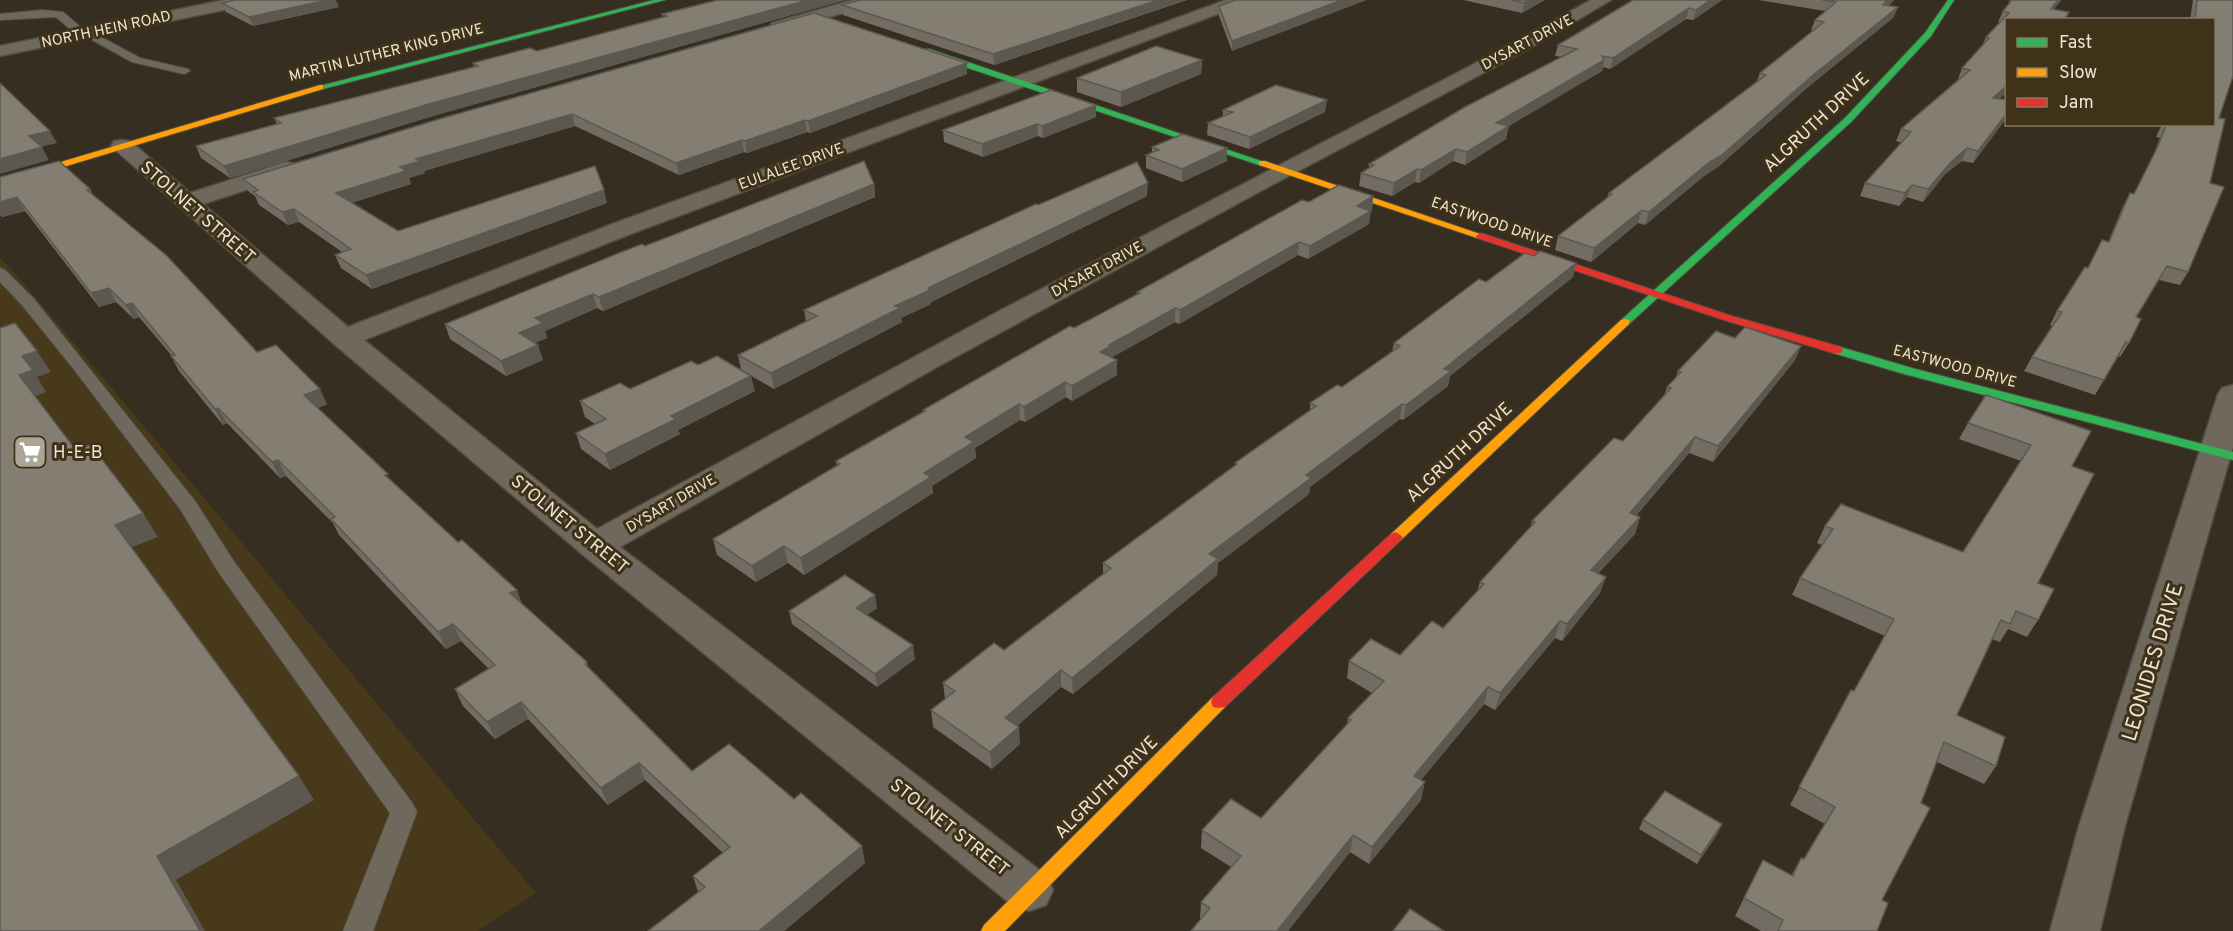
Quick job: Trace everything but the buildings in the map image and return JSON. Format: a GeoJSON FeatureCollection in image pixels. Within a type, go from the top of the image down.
{"type":"FeatureCollection","features":[{"type":"Feature","properties":{"kind":"street","name":"NORTH HEIN ROAD"},"geometry":{"type":"LineString","coordinates":[[0,51],[248,0]]}},
{"type":"Feature","properties":{"kind":"street","name":"MARTIN LUTHER KING DRIVE"},"geometry":{"type":"LineString","coordinates":[[0,183],[58,168],[199,120],[298,92],[662,0]]}},
{"type":"Feature","properties":{"kind":"street"},"geometry":{"type":"LineString","coordinates":[[762,31],[871,0]]}},
{"type":"Feature","properties":{"kind":"street","name":"EULALEE DRIVE"},"geometry":{"type":"LineString","coordinates":[[344,338],[624,228],[1241,0]]}},
{"type":"Feature","properties":{"kind":"street","name":"DYSART DRIVE"},"geometry":{"type":"LineString","coordinates":[[595,546],[804,427],[1284,170],[1524,45],[1603,0]]}},
{"type":"Feature","properties":{"kind":"street","name":"ALGRUTH DRIVE"},"geometry":{"type":"LineString","coordinates":[[991,931],[1186,733],[1655,294],[1848,120],[1928,34],[1951,0]]}},
{"type":"Feature","properties":{"kind":"street"},"geometry":{"type":"LineString","coordinates":[[817,15],[840,23]]}},
{"type":"Feature","properties":{"kind":"street","name":"EASTWOOD DRIVE"},"geometry":{"type":"LineString","coordinates":[[918,49],[1655,294],[1908,371],[2224,454]]}},
{"type":"Feature","properties":{"kind":"street","name":"STOLNET STREET"},"geometry":{"type":"LineString","coordinates":[[122,146],[344,338],[595,546],[1029,890]]}},
{"type":"Feature","properties":{"kind":"street"},"geometry":{"type":"LineString","coordinates":[[186,202],[305,164]]}},
{"type":"Feature","properties":{"kind":"street","name":"LEONIDES DRIVE"},"geometry":{"type":"LineString","coordinates":[[2075,931],[2103,826],[2224,454],[2233,394]]}},
{"type":"Feature","properties":{"kind":"lane"},"geometry":{"type":"LineString","coordinates":[[0,17],[42,13],[59,14],[84,34],[136,60],[184,71]]}},
{"type":"Feature","properties":{"kind":"lane"},"geometry":{"type":"LineString","coordinates":[[0,273],[28,302],[78,363],[188,506],[227,568],[404,812],[358,931]]}},
{"type":"Feature","properties":{"kind":"shaded area"},"geometry":{"type":"Polygon","coordinates":[[[0,257],[536,893],[478,931],[0,931],[0,257]]]}},
{"type":"Feature","properties":{"kind":"traffic: fast"},"geometry":{"type":"LineString","coordinates":[[320,87],[662,0]]}},
{"type":"Feature","properties":{"kind":"traffic: fast"},"geometry":{"type":"LineString","coordinates":[[1625,322],[1848,120],[1928,34],[1951,0]]}},
{"type":"Feature","properties":{"kind":"traffic: fast"},"geometry":{"type":"LineString","coordinates":[[926,51],[1262,163]]}},
{"type":"Feature","properties":{"kind":"traffic: fast"},"geometry":{"type":"LineString","coordinates":[[1837,350],[1908,371],[2233,456]]}},
{"type":"Feature","properties":{"kind":"traffic: slow"},"geometry":{"type":"LineString","coordinates":[[0,183],[320,87]]}},
{"type":"Feature","properties":{"kind":"traffic: slow"},"geometry":{"type":"LineString","coordinates":[[1262,163],[1481,236]]}},
{"type":"Feature","properties":{"kind":"traffic: slow"},"geometry":{"type":"LineString","coordinates":[[1396,537],[1625,322]]}},
{"type":"Feature","properties":{"kind":"traffic: slow"},"geometry":{"type":"LineString","coordinates":[[991,931],[1219,702]]}},
{"type":"Feature","properties":{"kind":"traffic: jam"},"geometry":{"type":"LineString","coordinates":[[1481,236],[1728,318],[1837,350]]}},
{"type":"Feature","properties":{"kind":"traffic: jam"},"geometry":{"type":"LineString","coordinates":[[1219,702],[1396,537]]}},
{"type":"Feature","properties":{"kind":"place","name":"H-E-B"},"geometry":{"type":"Point","coordinates":[30,452]}}]}
